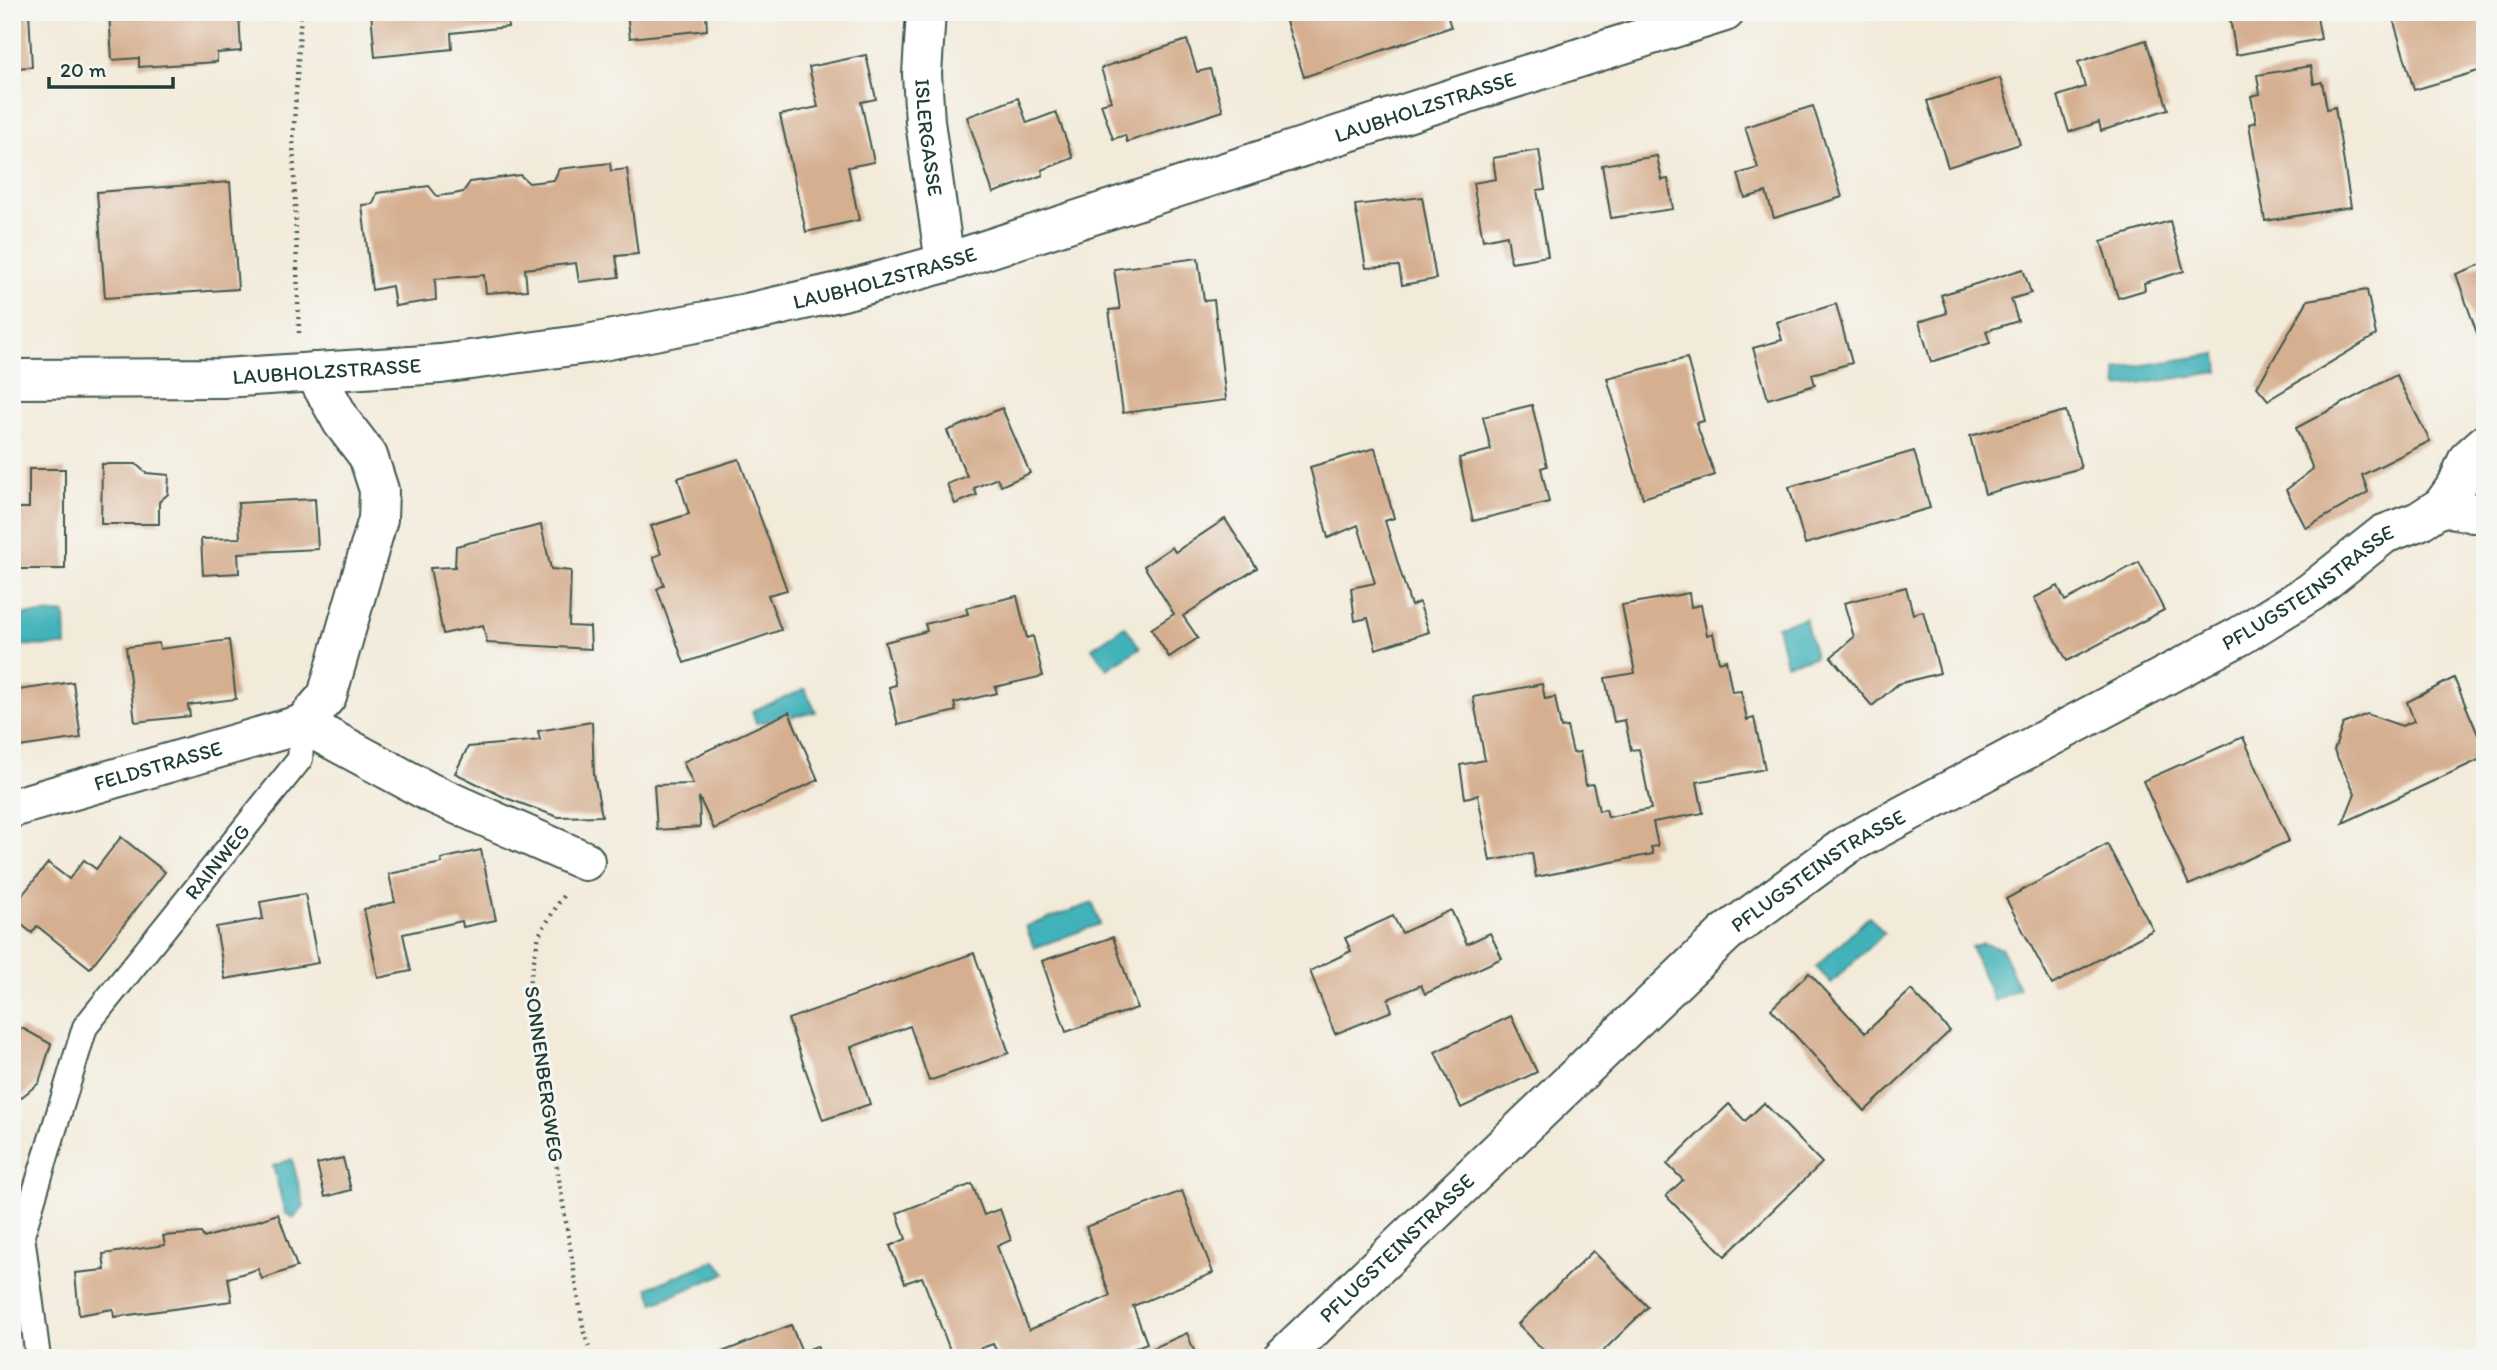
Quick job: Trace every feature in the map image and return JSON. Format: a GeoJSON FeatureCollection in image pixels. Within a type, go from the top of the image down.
{"type":"FeatureCollection","features":[{"type":"Feature","properties":{"kind":"street","name":"ISLERGASSE"},"geometry":{"type":"LineString","coordinates":[[926,12],[923,86],[925,122],[945,263]]}},
{"type":"Feature","properties":{"kind":"street","name":"LAUBHOLZSTRASSE"},"geometry":{"type":"LineString","coordinates":[[12,379],[223,379],[441,364],[587,344],[760,310],[945,263],[1725,12]]}},
{"type":"Feature","properties":{"kind":"street"},"geometry":{"type":"LineString","coordinates":[[314,372],[342,422],[368,456],[379,490],[378,519],[327,696],[303,724],[431,793],[585,861]]}},
{"type":"Feature","properties":{"kind":"street","name":"PFLUGSTEINSTRASSE"},"geometry":{"type":"LineString","coordinates":[[1282,1358],[1726,933],[1847,845],[2239,636],[2311,592],[2384,534],[2418,521],[2442,506],[2457,485],[2468,459],[2485,444]]}},
{"type":"Feature","properties":{"kind":"street"},"geometry":{"type":"LineString","coordinates":[[2442,506],[2473,513],[2485,512]]}},
{"type":"Feature","properties":{"kind":"street","name":"FELDSTRASSE"},"geometry":{"type":"LineString","coordinates":[[12,808],[303,724]]}},
{"type":"Feature","properties":{"kind":"lane","name":"RAINWEG"},"geometry":{"type":"LineString","coordinates":[[38,1358],[22,1235],[85,1027],[300,759],[303,724]]}},
{"type":"Feature","properties":{"kind":"path"},"geometry":{"type":"LineString","coordinates":[[301,12],[293,141],[299,340],[314,372]]}},
{"type":"Feature","properties":{"kind":"path","name":"SONNENBERGWEG"},"geometry":{"type":"LineString","coordinates":[[585,861],[539,935],[528,990],[584,1332],[592,1358]]}},
{"type":"Feature","properties":{"kind":"water"},"geometry":{"type":"Polygon","coordinates":[[[2217,354],[2219,372],[2118,387],[2116,369],[2217,354]]]}},
{"type":"Feature","properties":{"kind":"water"},"geometry":{"type":"Polygon","coordinates":[[[65,613],[66,646],[12,645],[12,615],[65,613]]]}},
{"type":"Feature","properties":{"kind":"water"},"geometry":{"type":"Polygon","coordinates":[[[1805,618],[1815,657],[1786,664],[1777,626],[1805,618]]]}},
{"type":"Feature","properties":{"kind":"water"},"geometry":{"type":"Polygon","coordinates":[[[1125,626],[1140,648],[1107,669],[1092,648],[1125,626]]]}},
{"type":"Feature","properties":{"kind":"water"},"geometry":{"type":"Polygon","coordinates":[[[805,689],[816,712],[756,723],[752,711],[805,689]]]}},
{"type":"Feature","properties":{"kind":"water"},"geometry":{"type":"Polygon","coordinates":[[[1093,903],[1100,924],[1034,948],[1026,926],[1093,903]]]}},
{"type":"Feature","properties":{"kind":"water"},"geometry":{"type":"Polygon","coordinates":[[[1869,916],[1884,933],[1831,983],[1816,967],[1869,916]]]}},
{"type":"Feature","properties":{"kind":"water"},"geometry":{"type":"Polygon","coordinates":[[[1982,943],[2002,949],[2019,989],[1994,1001],[1971,947],[1982,943]]]}},
{"type":"Feature","properties":{"kind":"water"},"geometry":{"type":"Polygon","coordinates":[[[292,1159],[304,1206],[294,1218],[285,1213],[273,1166],[292,1159]]]}},
{"type":"Feature","properties":{"kind":"water"},"geometry":{"type":"Polygon","coordinates":[[[715,1260],[726,1273],[654,1303],[648,1288],[715,1260]]]}},
{"type":"Feature","properties":{"kind":"building"},"geometry":{"type":"Polygon","coordinates":[[[12,12],[29,12],[32,67],[12,68],[12,12]]]}},
{"type":"Feature","properties":{"kind":"building"},"geometry":{"type":"Polygon","coordinates":[[[109,12],[239,12],[241,51],[217,53],[217,62],[139,67],[139,58],[112,60],[109,12]]]}},
{"type":"Feature","properties":{"kind":"building"},"geometry":{"type":"Polygon","coordinates":[[[371,12],[507,12],[508,27],[451,33],[452,49],[375,57],[371,12]]]}},
{"type":"Feature","properties":{"kind":"building"},"geometry":{"type":"Polygon","coordinates":[[[627,12],[706,12],[707,30],[630,38],[627,12]]]}},
{"type":"Feature","properties":{"kind":"building"},"geometry":{"type":"Polygon","coordinates":[[[1283,12],[1446,12],[1451,27],[1304,77],[1283,12]]]}},
{"type":"Feature","properties":{"kind":"building"},"geometry":{"type":"Polygon","coordinates":[[[2229,12],[2316,12],[2321,39],[2236,55],[2229,12]]]}},
{"type":"Feature","properties":{"kind":"building"},"geometry":{"type":"Polygon","coordinates":[[[2391,12],[2485,12],[2485,69],[2414,90],[2391,12]]]}},
{"type":"Feature","properties":{"kind":"building"},"geometry":{"type":"Polygon","coordinates":[[[1187,40],[1197,72],[1210,69],[1223,111],[1127,142],[1125,135],[1113,139],[1101,104],[1111,101],[1101,68],[1187,40]]]}},
{"type":"Feature","properties":{"kind":"building"},"geometry":{"type":"Polygon","coordinates":[[[2146,40],[2168,109],[2101,131],[2099,122],[2069,132],[2058,96],[2085,87],[2078,62],[2146,40]]]}},
{"type":"Feature","properties":{"kind":"building"},"geometry":{"type":"Polygon","coordinates":[[[866,55],[876,99],[861,102],[874,162],[848,167],[859,220],[806,232],[780,115],[818,107],[809,67],[866,55]]]}},
{"type":"Feature","properties":{"kind":"building"},"geometry":{"type":"Polygon","coordinates":[[[2311,66],[2314,84],[2322,82],[2327,109],[2335,107],[2351,207],[2265,221],[2249,124],[2256,122],[2251,96],[2260,94],[2257,75],[2311,66]]]}},
{"type":"Feature","properties":{"kind":"building"},"geometry":{"type":"Polygon","coordinates":[[[2000,78],[2020,144],[1948,167],[1927,101],[2000,78]]]}},
{"type":"Feature","properties":{"kind":"building"},"geometry":{"type":"Polygon","coordinates":[[[1018,98],[1027,123],[1056,112],[1073,158],[1042,170],[1043,175],[993,193],[967,117],[1018,98]]]}},
{"type":"Feature","properties":{"kind":"building"},"geometry":{"type":"Polygon","coordinates":[[[1813,106],[1842,197],[1774,218],[1766,192],[1745,198],[1738,174],[1758,168],[1745,127],[1813,106]]]}},
{"type":"Feature","properties":{"kind":"building"},"geometry":{"type":"Polygon","coordinates":[[[1539,150],[1545,189],[1537,190],[1548,256],[1511,262],[1507,235],[1483,240],[1473,183],[1496,179],[1493,158],[1539,150]]]}},
{"type":"Feature","properties":{"kind":"building"},"geometry":{"type":"Polygon","coordinates":[[[1657,156],[1662,180],[1668,179],[1673,209],[1611,218],[1602,165],[1657,156]]]}},
{"type":"Feature","properties":{"kind":"building"},"geometry":{"type":"Polygon","coordinates":[[[610,163],[611,171],[627,169],[638,254],[616,256],[619,277],[579,282],[576,263],[525,269],[527,290],[486,293],[484,275],[435,279],[436,300],[395,306],[392,286],[372,290],[362,205],[373,204],[377,193],[429,186],[437,196],[454,194],[463,192],[470,182],[520,175],[529,183],[554,180],[559,169],[610,163]]]}},
{"type":"Feature","properties":{"kind":"building"},"geometry":{"type":"Polygon","coordinates":[[[230,182],[238,289],[105,298],[97,192],[230,182]]]}},
{"type":"Feature","properties":{"kind":"building"},"geometry":{"type":"Polygon","coordinates":[[[1422,197],[1436,279],[1402,285],[1399,266],[1366,268],[1355,205],[1422,197]]]}},
{"type":"Feature","properties":{"kind":"building"},"geometry":{"type":"Polygon","coordinates":[[[2170,221],[2184,271],[2144,283],[2145,290],[2118,298],[2101,241],[2170,221]]]}},
{"type":"Feature","properties":{"kind":"building"},"geometry":{"type":"Polygon","coordinates":[[[1198,258],[1204,301],[1214,300],[1226,400],[1123,413],[1109,310],[1120,309],[1114,269],[1198,258]]]}},
{"type":"Feature","properties":{"kind":"building"},"geometry":{"type":"Polygon","coordinates":[[[2485,263],[2485,353],[2484,353],[2456,274],[2485,263]]]}},
{"type":"Feature","properties":{"kind":"building"},"geometry":{"type":"Polygon","coordinates":[[[2023,269],[2031,293],[2011,299],[2018,321],[1986,331],[1990,343],[1931,362],[1919,322],[1947,313],[1941,295],[2023,269]]]}},
{"type":"Feature","properties":{"kind":"building"},"geometry":{"type":"Polygon","coordinates":[[[2367,290],[2376,335],[2268,400],[2257,387],[2308,300],[2367,290]]]}},
{"type":"Feature","properties":{"kind":"building"},"geometry":{"type":"Polygon","coordinates":[[[1836,304],[1852,363],[1812,374],[1815,385],[1768,399],[1753,348],[1782,340],[1777,322],[1836,304]]]}},
{"type":"Feature","properties":{"kind":"building"},"geometry":{"type":"Polygon","coordinates":[[[1687,358],[1704,421],[1696,423],[1715,475],[1643,498],[1607,378],[1687,358]]]}},
{"type":"Feature","properties":{"kind":"building"},"geometry":{"type":"Polygon","coordinates":[[[2396,375],[2430,441],[2362,475],[2368,492],[2306,528],[2286,490],[2313,469],[2296,428],[2396,375]]]}},
{"type":"Feature","properties":{"kind":"building"},"geometry":{"type":"Polygon","coordinates":[[[1532,405],[1547,466],[1541,468],[1549,502],[1473,521],[1459,458],[1491,450],[1483,417],[1532,405]]]}},
{"type":"Feature","properties":{"kind":"building"},"geometry":{"type":"Polygon","coordinates":[[[1002,408],[1030,473],[1001,486],[997,478],[974,488],[977,495],[955,504],[947,484],[967,476],[947,431],[1002,408]]]}},
{"type":"Feature","properties":{"kind":"building"},"geometry":{"type":"Polygon","coordinates":[[[2066,411],[2081,468],[1985,494],[1970,436],[2066,411]]]}},
{"type":"Feature","properties":{"kind":"building"},"geometry":{"type":"Polygon","coordinates":[[[1375,448],[1394,518],[1385,521],[1411,606],[1419,602],[1429,632],[1376,649],[1368,618],[1355,621],[1351,588],[1375,583],[1358,525],[1328,538],[1310,467],[1375,448]]]}},
{"type":"Feature","properties":{"kind":"building"},"geometry":{"type":"Polygon","coordinates":[[[1914,451],[1930,508],[1805,544],[1789,487],[1914,451]]]}},
{"type":"Feature","properties":{"kind":"building"},"geometry":{"type":"Polygon","coordinates":[[[739,459],[787,590],[768,595],[781,630],[684,663],[657,589],[664,585],[653,557],[661,554],[651,526],[689,514],[678,478],[739,459]]]}},
{"type":"Feature","properties":{"kind":"building"},"geometry":{"type":"Polygon","coordinates":[[[102,464],[136,464],[146,473],[169,475],[168,494],[159,502],[159,524],[101,524],[102,464]]]}},
{"type":"Feature","properties":{"kind":"building"},"geometry":{"type":"Polygon","coordinates":[[[29,469],[65,469],[65,569],[12,569],[12,508],[29,508],[29,469]]]}},
{"type":"Feature","properties":{"kind":"building"},"geometry":{"type":"Polygon","coordinates":[[[315,499],[318,549],[238,553],[239,573],[203,575],[201,539],[240,538],[238,503],[315,499]]]}},
{"type":"Feature","properties":{"kind":"building"},"geometry":{"type":"Polygon","coordinates":[[[1225,519],[1257,568],[1183,616],[1198,638],[1169,657],[1151,629],[1174,614],[1144,566],[1172,547],[1175,552],[1225,519]]]}},
{"type":"Feature","properties":{"kind":"building"},"geometry":{"type":"Polygon","coordinates":[[[541,525],[551,569],[571,571],[569,626],[590,627],[591,649],[487,643],[483,625],[443,634],[430,568],[455,567],[456,546],[541,525]]]}},
{"type":"Feature","properties":{"kind":"building"},"geometry":{"type":"Polygon","coordinates":[[[2139,562],[2164,610],[2067,661],[2034,598],[2058,586],[2065,601],[2139,562]]]}},
{"type":"Feature","properties":{"kind":"building"},"geometry":{"type":"Polygon","coordinates":[[[1906,587],[1913,614],[1923,611],[1940,673],[1898,684],[1872,706],[1831,657],[1854,637],[1844,603],[1906,587]]]}},
{"type":"Feature","properties":{"kind":"building"},"geometry":{"type":"Polygon","coordinates":[[[1689,593],[1691,607],[1701,605],[1707,635],[1713,633],[1719,662],[1726,660],[1732,692],[1741,691],[1747,720],[1754,718],[1765,769],[1697,782],[1703,813],[1653,822],[1658,846],[1651,847],[1653,854],[1536,877],[1532,853],[1490,861],[1478,795],[1465,798],[1460,765],[1485,760],[1473,697],[1542,684],[1545,699],[1555,697],[1561,728],[1567,727],[1573,753],[1580,752],[1586,785],[1593,784],[1599,811],[1606,809],[1608,817],[1651,809],[1639,749],[1631,750],[1625,720],[1614,722],[1605,678],[1635,673],[1622,605],[1689,593]]]}},
{"type":"Feature","properties":{"kind":"building"},"geometry":{"type":"Polygon","coordinates":[[[1017,596],[1027,638],[1033,636],[1043,676],[995,687],[997,693],[954,703],[956,711],[898,725],[889,687],[896,685],[885,642],[927,631],[925,624],[968,614],[966,608],[1017,596]]]}},
{"type":"Feature","properties":{"kind":"building"},"geometry":{"type":"Polygon","coordinates":[[[229,640],[236,699],[188,705],[190,716],[135,722],[126,647],[159,643],[160,649],[229,640]]]}},
{"type":"Feature","properties":{"kind":"building"},"geometry":{"type":"Polygon","coordinates":[[[2454,678],[2485,751],[2485,757],[2343,823],[2355,793],[2334,751],[2343,724],[2367,714],[2402,726],[2414,721],[2407,702],[2454,678]]]}},
{"type":"Feature","properties":{"kind":"building"},"geometry":{"type":"Polygon","coordinates":[[[73,682],[81,738],[12,748],[12,691],[73,682]]]}},
{"type":"Feature","properties":{"kind":"building"},"geometry":{"type":"Polygon","coordinates":[[[789,712],[818,780],[714,829],[699,797],[700,827],[657,830],[654,785],[693,784],[683,762],[789,712]]]}},
{"type":"Feature","properties":{"kind":"building"},"geometry":{"type":"Polygon","coordinates":[[[592,722],[594,775],[602,816],[558,817],[506,798],[455,773],[468,747],[540,740],[538,731],[592,722]]]}},
{"type":"Feature","properties":{"kind":"building"},"geometry":{"type":"Polygon","coordinates":[[[2243,737],[2289,841],[2189,885],[2143,781],[2243,737]]]}},
{"type":"Feature","properties":{"kind":"building"},"geometry":{"type":"Polygon","coordinates":[[[121,837],[165,872],[90,968],[37,926],[32,933],[12,917],[12,908],[48,863],[69,879],[84,860],[96,869],[121,837]]]}},
{"type":"Feature","properties":{"kind":"building"},"geometry":{"type":"Polygon","coordinates":[[[2107,844],[2153,930],[2052,985],[2006,899],[2107,844]]]}},
{"type":"Feature","properties":{"kind":"building"},"geometry":{"type":"Polygon","coordinates":[[[481,850],[496,920],[463,927],[462,921],[403,934],[411,971],[378,978],[364,909],[395,902],[389,874],[442,863],[441,859],[481,850]]]}},
{"type":"Feature","properties":{"kind":"building"},"geometry":{"type":"Polygon","coordinates":[[[305,894],[318,963],[225,979],[216,927],[263,919],[260,902],[305,894]]]}},
{"type":"Feature","properties":{"kind":"building"},"geometry":{"type":"Polygon","coordinates":[[[1451,910],[1467,944],[1490,933],[1502,958],[1425,994],[1421,985],[1388,999],[1392,1011],[1335,1034],[1310,971],[1351,951],[1345,938],[1393,916],[1402,933],[1451,910]]]}},
{"type":"Feature","properties":{"kind":"building"},"geometry":{"type":"Polygon","coordinates":[[[1113,937],[1137,1008],[1066,1032],[1042,961],[1113,937]]]}},
{"type":"Feature","properties":{"kind":"building"},"geometry":{"type":"Polygon","coordinates":[[[974,953],[1009,1053],[929,1081],[910,1026],[851,1047],[870,1104],[823,1120],[788,1019],[974,953]]]}},
{"type":"Feature","properties":{"kind":"building"},"geometry":{"type":"Polygon","coordinates":[[[1809,973],[1865,1033],[1911,990],[1950,1031],[1865,1111],[1771,1009],[1809,973]]]}},
{"type":"Feature","properties":{"kind":"building"},"geometry":{"type":"Polygon","coordinates":[[[1511,1016],[1537,1072],[1461,1108],[1435,1052],[1511,1016]]]}},
{"type":"Feature","properties":{"kind":"building"},"geometry":{"type":"Polygon","coordinates":[[[22,1028],[51,1044],[39,1083],[12,1105],[12,1033],[22,1028]]]}},
{"type":"Feature","properties":{"kind":"building"},"geometry":{"type":"Polygon","coordinates":[[[1764,1103],[1822,1163],[1725,1256],[1666,1196],[1683,1180],[1667,1164],[1729,1104],[1745,1121],[1764,1103]]]}},
{"type":"Feature","properties":{"kind":"building"},"geometry":{"type":"Polygon","coordinates":[[[343,1158],[351,1190],[325,1197],[317,1164],[343,1158]]]}},
{"type":"Feature","properties":{"kind":"building"},"geometry":{"type":"Polygon","coordinates":[[[972,1184],[984,1215],[1000,1209],[1011,1240],[997,1246],[1029,1330],[1110,1296],[1086,1227],[1182,1191],[1213,1273],[1133,1306],[1147,1343],[1127,1351],[1130,1358],[1000,1358],[993,1344],[953,1358],[922,1277],[905,1283],[890,1246],[906,1239],[897,1213],[972,1184]]]}},
{"type":"Feature","properties":{"kind":"building"},"geometry":{"type":"Polygon","coordinates":[[[278,1214],[297,1267],[262,1279],[258,1269],[228,1278],[232,1301],[114,1317],[113,1309],[79,1315],[75,1273],[105,1270],[103,1254],[165,1245],[163,1236],[201,1233],[204,1238],[278,1214]]]}},
{"type":"Feature","properties":{"kind":"building"},"geometry":{"type":"Polygon","coordinates":[[[1593,1251],[1648,1307],[1596,1358],[1551,1358],[1518,1324],[1593,1251]]]}},
{"type":"Feature","properties":{"kind":"building"},"geometry":{"type":"Polygon","coordinates":[[[791,1325],[802,1352],[817,1346],[822,1358],[707,1358],[791,1325]]]}},
{"type":"Feature","properties":{"kind":"building"},"geometry":{"type":"Polygon","coordinates":[[[1187,1333],[1197,1358],[1147,1358],[1144,1352],[1187,1333]]]}}]}
